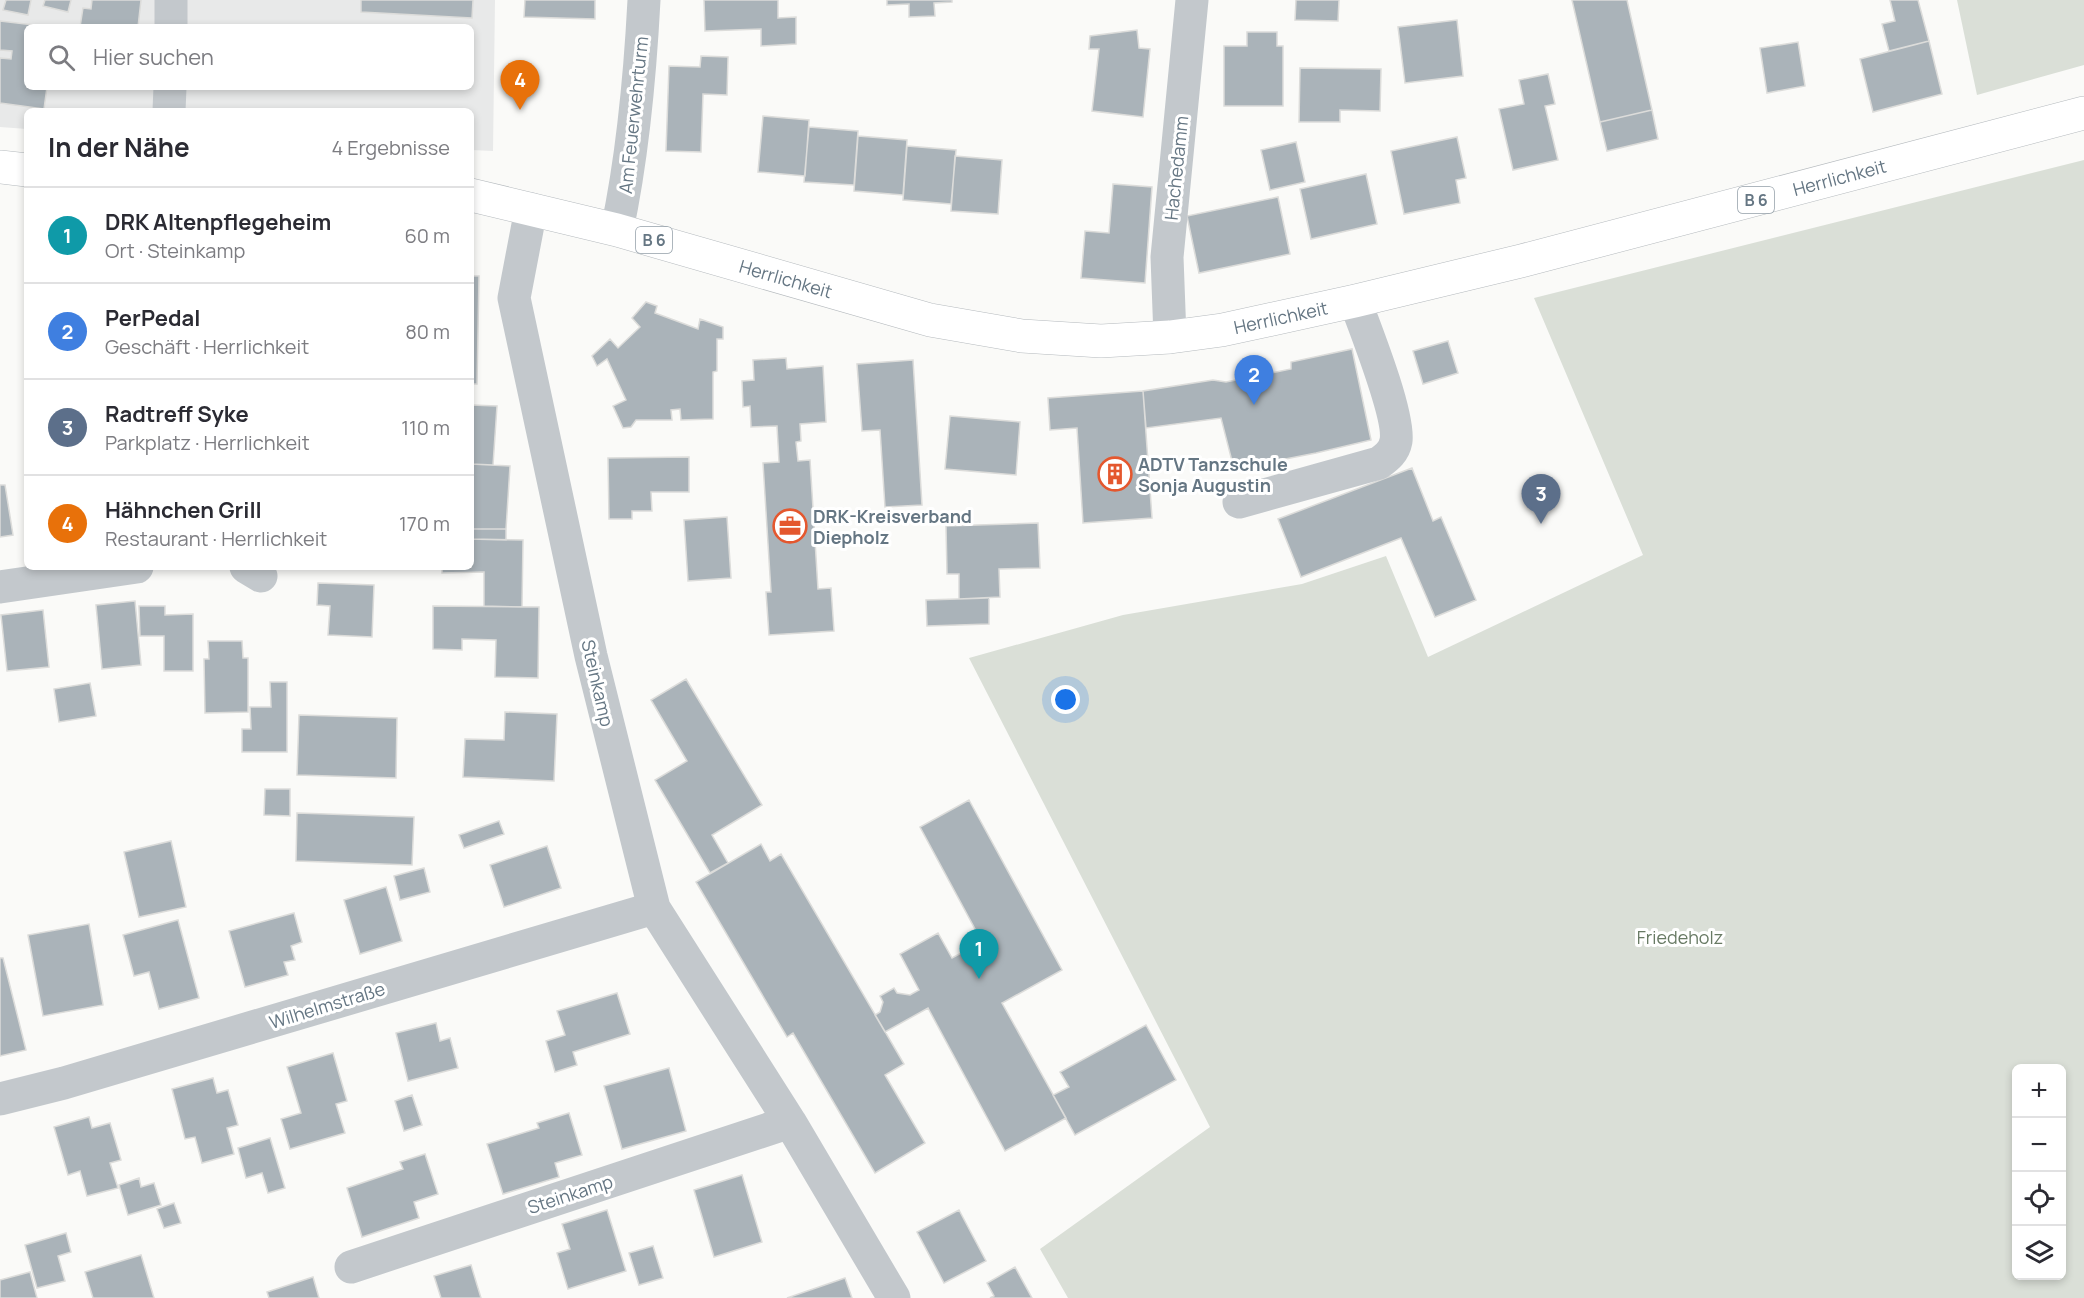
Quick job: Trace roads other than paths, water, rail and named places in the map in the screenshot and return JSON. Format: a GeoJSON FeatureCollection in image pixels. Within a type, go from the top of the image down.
{"type":"FeatureCollection","features":[{"type":"Feature","properties":{"kind":"main road","name":"Herrlichkeit"},"geometry":{"type":"LineString","coordinates":[[474,196],[617,230],[930,320],[1022,336],[1101,341],[1170,337],[1222,330],[1355,301],[1524,272],[2084,113]]}},
{"type":"Feature","properties":{"kind":"main road"},"geometry":{"type":"LineString","coordinates":[[0,167],[24,170]]}},
{"type":"Feature","properties":{"kind":"street"},"geometry":{"type":"LineString","coordinates":[[171,0],[171,24]]}},
{"type":"Feature","properties":{"kind":"street","name":"Am Feuerwehrturm"},"geometry":{"type":"LineString","coordinates":[[617,230],[629,173],[641,62],[644,0]]}},
{"type":"Feature","properties":{"kind":"street","name":"Hachedamm"},"geometry":{"type":"LineString","coordinates":[[1170,337],[1167,257],[1192,0]]}},
{"type":"Feature","properties":{"kind":"street"},"geometry":{"type":"LineString","coordinates":[[170,90],[170,108]]}},
{"type":"Feature","properties":{"kind":"street","name":"Steinkamp"},"geometry":{"type":"LineString","coordinates":[[531,209],[514,298],[591,656],[654,908],[790,1122],[894,1298]]}},
{"type":"Feature","properties":{"kind":"street"},"geometry":{"type":"LineString","coordinates":[[1239,502],[1379,463],[1393,451],[1396,439],[1394,418],[1355,301]]}},
{"type":"Feature","properties":{"kind":"street"},"geometry":{"type":"LineString","coordinates":[[0,587],[116,570]]}},
{"type":"Feature","properties":{"kind":"street","name":"Wilhelmstraße"},"geometry":{"type":"LineString","coordinates":[[0,1099],[64,1083],[654,908]]}},
{"type":"Feature","properties":{"kind":"street","name":"Steinkamp"},"geometry":{"type":"LineString","coordinates":[[351,1267],[790,1122]]}},
{"type":"Feature","properties":{"kind":"place","name":"Hähnchen Grill"},"geometry":{"type":"Point","coordinates":[520,110]}},
{"type":"Feature","properties":{"kind":"place","name":"PerPedal"},"geometry":{"type":"Point","coordinates":[1254,405]}},
{"type":"Feature","properties":{"kind":"place","name":"ADTV Tanzschule Sonja Augustin"},"geometry":{"type":"Point","coordinates":[1115,474]}},
{"type":"Feature","properties":{"kind":"place","name":"Radtreff Syke"},"geometry":{"type":"Point","coordinates":[1541,524]}},
{"type":"Feature","properties":{"kind":"place","name":"DRK-Kreisverband Diepholz"},"geometry":{"type":"Point","coordinates":[790,526]}},
{"type":"Feature","properties":{"kind":"place","name":"DRK Altenpflegeheim"},"geometry":{"type":"Point","coordinates":[979,979]}},
{"type":"Feature","properties":{"kind":"park label","name":"Friedeholz"},"geometry":{"type":"Point","coordinates":[1680,937]}}]}
